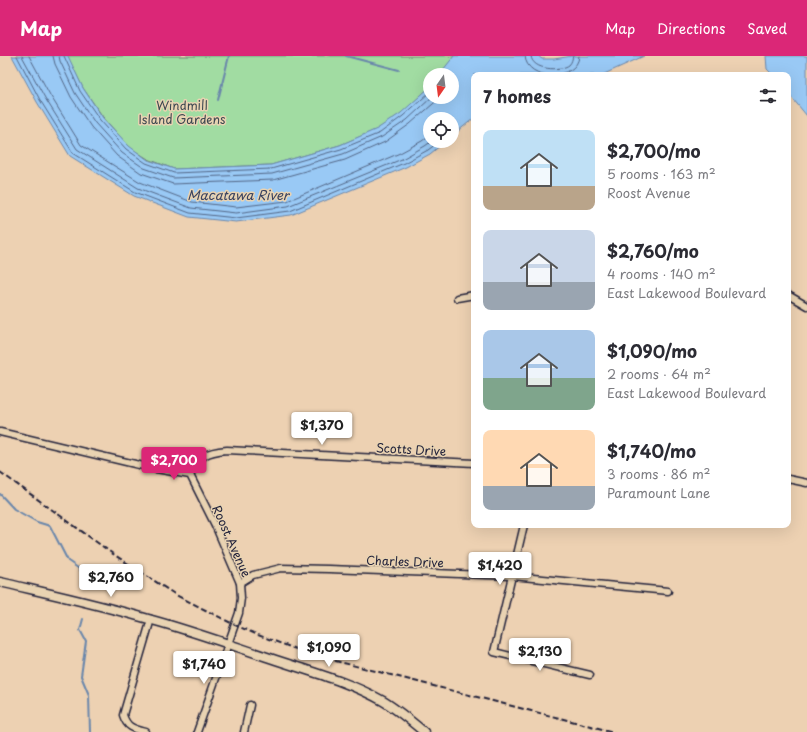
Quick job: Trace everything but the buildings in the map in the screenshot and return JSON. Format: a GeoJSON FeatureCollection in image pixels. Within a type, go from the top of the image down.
{"type":"FeatureCollection","features":[{"type":"Feature","properties":{"kind":"main road"},"geometry":{"type":"LineString","coordinates":[[0,582],[151,619],[361,690],[395,709],[424,732]]}},
{"type":"Feature","properties":{"kind":"street"},"geometry":{"type":"LineString","coordinates":[[457,298],[471,296]]}},
{"type":"Feature","properties":{"kind":"street"},"geometry":{"type":"LineString","coordinates":[[791,297],[807,306]]}},
{"type":"Feature","properties":{"kind":"street"},"geometry":{"type":"LineString","coordinates":[[0,432],[156,469],[190,474]]}},
{"type":"Feature","properties":{"kind":"street","name":"Scotts Drive"},"geometry":{"type":"LineString","coordinates":[[190,474],[197,462],[210,452],[227,450],[471,463]]}},
{"type":"Feature","properties":{"kind":"street","name":"Roost Avenue"},"geometry":{"type":"LineString","coordinates":[[190,474],[215,525],[240,583],[241,598],[239,613],[197,732]]}},
{"type":"Feature","properties":{"kind":"street"},"geometry":{"type":"LineString","coordinates":[[791,480],[807,483]]}},
{"type":"Feature","properties":{"kind":"street"},"geometry":{"type":"LineString","coordinates":[[523,528],[494,652],[590,675]]}},
{"type":"Feature","properties":{"kind":"street","name":"Charles Drive"},"geometry":{"type":"LineString","coordinates":[[240,583],[253,574],[281,568],[512,576],[668,590]]}},
{"type":"Feature","properties":{"kind":"street"},"geometry":{"type":"LineString","coordinates":[[146,732],[131,728],[126,723],[123,715],[151,619]]}},
{"type":"Feature","properties":{"kind":"street"},"geometry":{"type":"LineString","coordinates":[[244,732],[250,705]]}},
{"type":"Feature","properties":{"kind":"green space","name":"Windmill Island Gardens"},"geometry":{"type":"Polygon","coordinates":[[[67,56],[455,56],[446,68],[423,68],[423,94],[402,113],[378,129],[340,145],[271,165],[174,169],[148,159],[129,147],[103,117],[83,88],[67,56]]]}},
{"type":"Feature","properties":{"kind":"water","name":"Macatawa River"},"geometry":{"type":"Polygon","coordinates":[[[12,56],[68,56],[83,88],[103,118],[129,146],[148,160],[174,169],[271,165],[340,145],[377,129],[401,113],[423,93],[423,104],[459,104],[459,68],[445,68],[454,56],[538,56],[542,59],[554,59],[572,56],[644,56],[609,72],[471,72],[471,120],[459,130],[459,112],[423,112],[423,148],[437,148],[430,154],[406,167],[291,215],[236,222],[189,217],[134,196],[70,156],[37,102],[12,56]]]}},
{"type":"Feature","properties":{"kind":"water"},"geometry":{"type":"Polygon","coordinates":[[[766,56],[807,56],[807,116],[791,97],[791,72],[770,72],[767,69],[766,56]]]}},
{"type":"Feature","properties":{"kind":"waterway"},"geometry":{"type":"LineString","coordinates":[[218,100],[229,56]]}},
{"type":"Feature","properties":{"kind":"waterway"},"geometry":{"type":"LineString","coordinates":[[346,56],[399,70]]}},
{"type":"Feature","properties":{"kind":"waterway"},"geometry":{"type":"LineString","coordinates":[[0,494],[14,509],[37,522],[50,526],[68,561],[88,578],[91,586]]}},
{"type":"Feature","properties":{"kind":"waterway"},"geometry":{"type":"LineString","coordinates":[[83,619],[80,630],[86,641],[81,676],[89,695],[90,732]]}},
{"type":"Feature","properties":{"kind":"railway"},"geometry":{"type":"LineString","coordinates":[[0,472],[113,554],[176,595],[258,635],[332,660],[614,732]]}}]}
